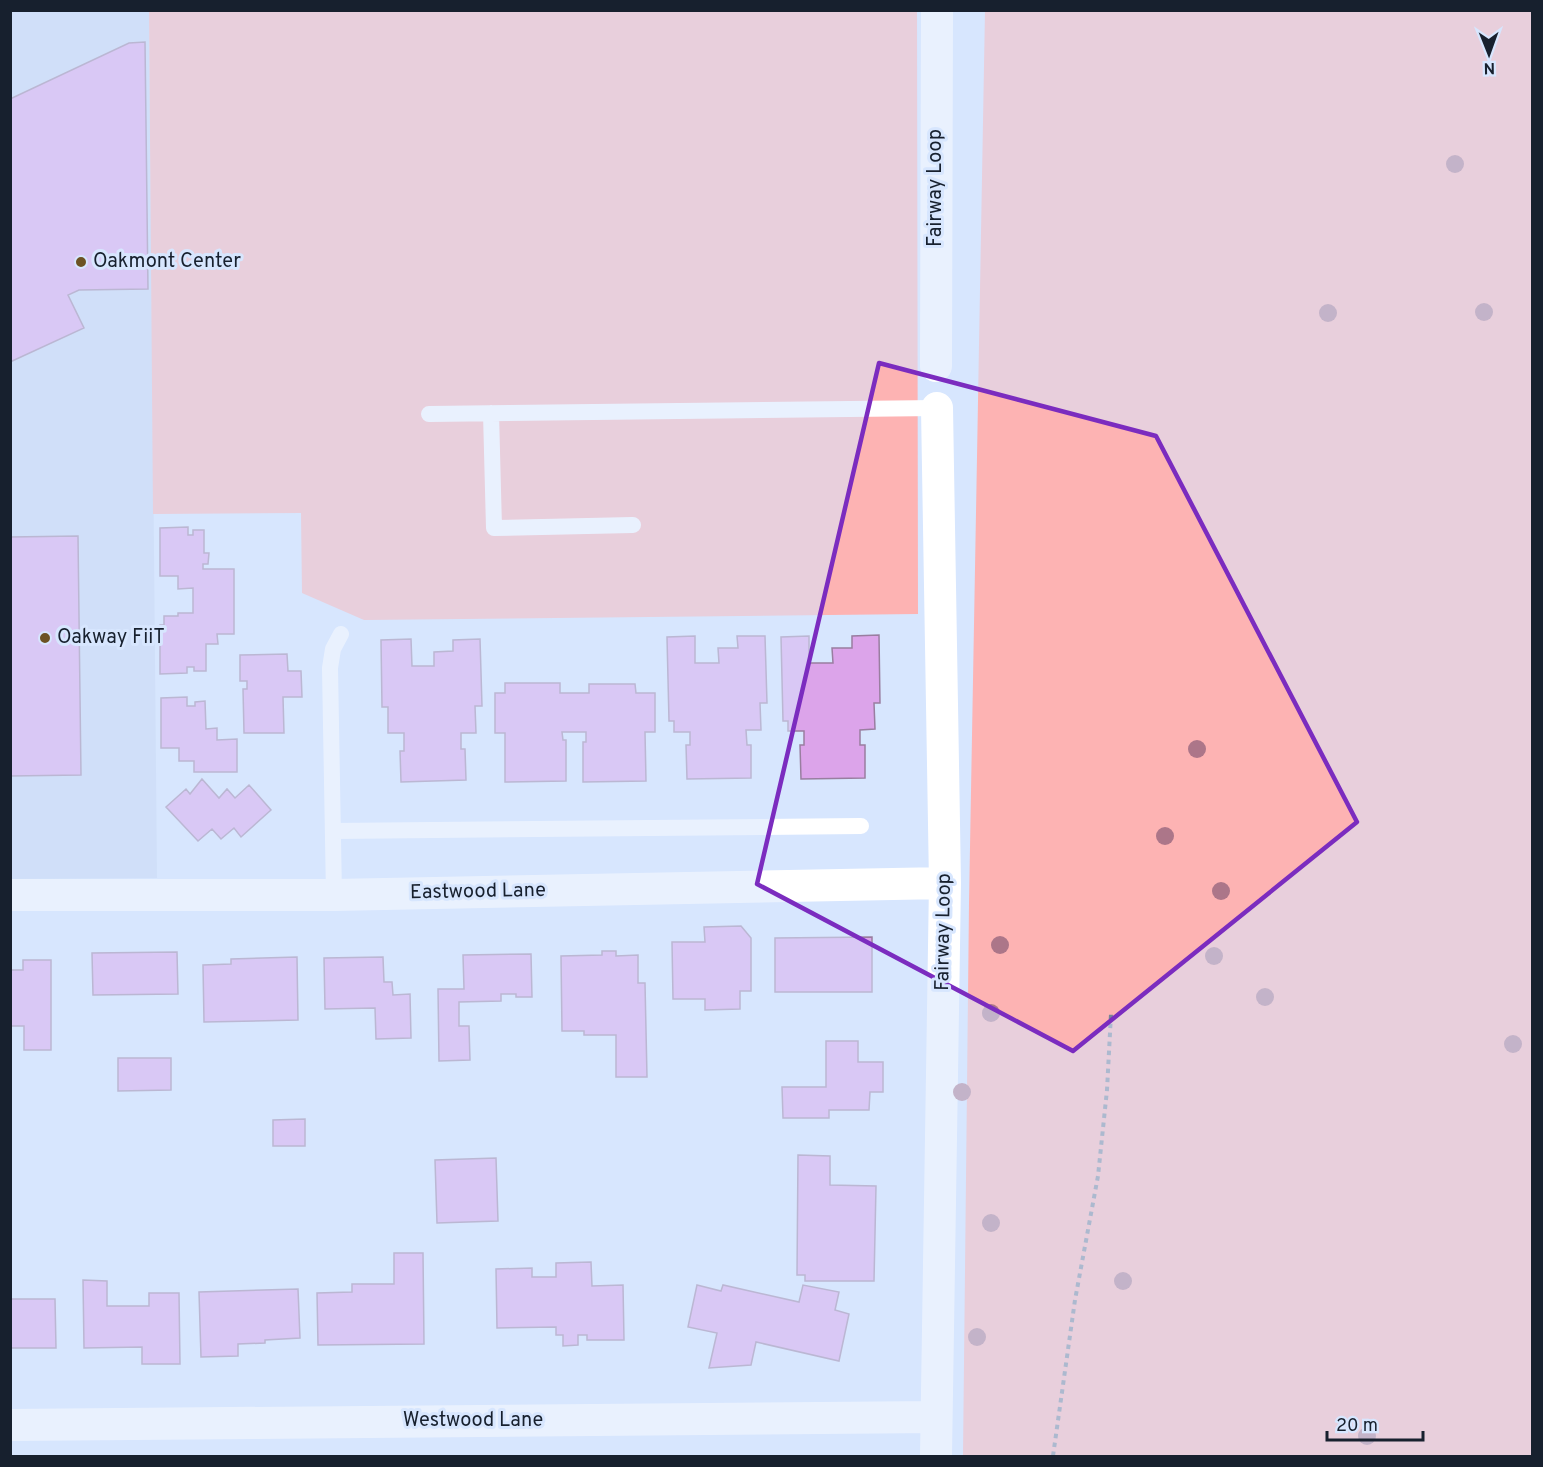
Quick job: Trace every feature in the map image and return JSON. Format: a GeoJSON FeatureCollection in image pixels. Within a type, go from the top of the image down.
{"type":"FeatureCollection","features":[{"type":"Feature","properties":{"kind":"street","name":"Fairway Loop"},"geometry":{"type":"LineString","coordinates":[[936,366],[937,10]]}},
{"type":"Feature","properties":{"kind":"street","name":"Fairway Loop"},"geometry":{"type":"LineString","coordinates":[[936,408],[945,883],[936,1456]]}},
{"type":"Feature","properties":{"kind":"street","name":"Eastwood Lane"},"geometry":{"type":"LineString","coordinates":[[10,895],[334,895],[945,883]]}},
{"type":"Feature","properties":{"kind":"street","name":"Westwood Lane"},"geometry":{"type":"LineString","coordinates":[[10,1425],[936,1417]]}},
{"type":"Feature","properties":{"kind":"lane"},"geometry":{"type":"LineString","coordinates":[[429,414],[936,408]]}},
{"type":"Feature","properties":{"kind":"lane"},"geometry":{"type":"LineString","coordinates":[[491,413],[494,528],[633,525]]}},
{"type":"Feature","properties":{"kind":"lane"},"geometry":{"type":"LineString","coordinates":[[334,895],[330,668],[333,649],[341,634]]}},
{"type":"Feature","properties":{"kind":"lane"},"geometry":{"type":"LineString","coordinates":[[333,831],[861,826]]}},
{"type":"Feature","properties":{"kind":"path"},"geometry":{"type":"LineString","coordinates":[[1053,1456],[1075,1300],[1098,1176],[1107,1090],[1111,1014]]}},
{"type":"Feature","properties":{"kind":"highlighted area"},"geometry":{"type":"Polygon","coordinates":[[[879,363],[1156,436],[1357,822],[1073,1051],[757,884],[879,363]]]}},
{"type":"Feature","properties":{"kind":"shaded area","name":"Oakmont Center"},"geometry":{"type":"Polygon","coordinates":[[[10,11],[149,11],[157,878],[11,879],[10,11]]]}},
{"type":"Feature","properties":{"kind":"shaded area"},"geometry":{"type":"Polygon","coordinates":[[[149,11],[917,11],[918,614],[364,620],[302,593],[301,513],[153,514],[149,11]]]}},
{"type":"Feature","properties":{"kind":"shaded area"},"geometry":{"type":"Polygon","coordinates":[[[985,11],[1532,11],[1532,1456],[963,1456],[969,903],[985,11]]]}},
{"type":"Feature","properties":{"kind":"building"},"geometry":{"type":"Polygon","coordinates":[[[145,42],[148,289],[79,290],[68,295],[84,328],[10,362],[10,99],[129,43],[145,42]]]}},
{"type":"Feature","properties":{"kind":"building"},"geometry":{"type":"Polygon","coordinates":[[[188,527],[188,535],[193,535],[193,530],[204,530],[204,553],[209,553],[208,564],[203,564],[203,569],[234,569],[234,634],[217,634],[218,644],[206,644],[206,671],[194,671],[194,667],[187,667],[187,673],[160,674],[160,625],[164,625],[164,616],[193,613],[193,588],[178,589],[178,576],[160,576],[160,528],[188,527]]]}},
{"type":"Feature","properties":{"kind":"building","name":"Oakway FiiT"},"geometry":{"type":"Polygon","coordinates":[[[78,536],[81,775],[10,776],[10,537],[78,536]]]}},
{"type":"Feature","properties":{"kind":"building"},"geometry":{"type":"Polygon","coordinates":[[[879,635],[880,703],[874,703],[875,729],[860,730],[860,745],[865,745],[865,778],[801,779],[800,745],[804,745],[804,731],[788,731],[788,721],[783,721],[781,637],[809,636],[809,663],[833,663],[832,648],[852,648],[852,636],[879,635]]]}},
{"type":"Feature","properties":{"kind":"building"},"geometry":{"type":"Polygon","coordinates":[[[695,636],[695,663],[719,663],[718,648],[738,648],[737,636],[765,636],[767,703],[760,703],[761,730],[746,730],[747,745],[751,745],[751,778],[687,779],[686,745],[690,745],[690,732],[674,732],[674,721],[669,721],[667,637],[695,636]]]}},
{"type":"Feature","properties":{"kind":"building"},"geometry":{"type":"Polygon","coordinates":[[[411,639],[412,666],[434,666],[434,652],[453,651],[453,640],[480,639],[482,706],[475,706],[476,733],[461,733],[461,749],[465,749],[466,780],[401,782],[400,751],[404,751],[404,733],[388,733],[388,707],[382,707],[381,640],[411,639]]]}},
{"type":"Feature","properties":{"kind":"building"},"geometry":{"type":"Polygon","coordinates":[[[287,654],[288,671],[301,671],[302,697],[283,697],[284,733],[244,733],[243,689],[247,689],[247,681],[240,681],[240,655],[287,654]]]}},
{"type":"Feature","properties":{"kind":"building"},"geometry":{"type":"Polygon","coordinates":[[[505,683],[560,683],[560,693],[589,693],[589,684],[635,684],[636,693],[655,693],[655,732],[645,732],[646,781],[583,782],[583,742],[586,742],[586,732],[562,732],[563,740],[566,740],[566,781],[505,782],[505,733],[495,733],[495,693],[505,693],[505,683]]]}},
{"type":"Feature","properties":{"kind":"building"},"geometry":{"type":"Polygon","coordinates":[[[187,697],[187,706],[195,706],[195,702],[205,701],[206,729],[217,728],[217,740],[237,739],[237,772],[194,772],[194,761],[179,761],[179,748],[161,748],[161,698],[187,697]]]}},
{"type":"Feature","properties":{"kind":"building"},"geometry":{"type":"Polygon","coordinates":[[[202,779],[219,798],[227,789],[235,798],[249,785],[271,810],[241,837],[234,828],[221,839],[212,829],[198,841],[166,807],[186,789],[190,794],[202,779]]]}},
{"type":"Feature","properties":{"kind":"building"},"geometry":{"type":"Polygon","coordinates":[[[741,926],[751,938],[751,991],[740,991],[740,1009],[705,1010],[705,999],[673,999],[672,942],[705,942],[704,927],[741,926]]]}},
{"type":"Feature","properties":{"kind":"building"},"geometry":{"type":"Polygon","coordinates":[[[872,937],[872,992],[775,992],[775,938],[872,937]]]}},
{"type":"Feature","properties":{"kind":"building"},"geometry":{"type":"Polygon","coordinates":[[[602,951],[616,951],[616,956],[638,955],[638,983],[645,983],[647,1077],[616,1077],[616,1035],[584,1035],[584,1031],[562,1031],[561,956],[602,955],[602,951]]]}},
{"type":"Feature","properties":{"kind":"building"},"geometry":{"type":"Polygon","coordinates":[[[177,952],[178,994],[93,995],[92,953],[177,952]]]}},
{"type":"Feature","properties":{"kind":"building"},"geometry":{"type":"Polygon","coordinates":[[[531,954],[532,997],[501,994],[501,1001],[459,1002],[459,1026],[469,1026],[470,1060],[439,1061],[438,989],[464,989],[463,955],[531,954]]]}},
{"type":"Feature","properties":{"kind":"building"},"geometry":{"type":"Polygon","coordinates":[[[297,957],[298,1020],[204,1022],[203,965],[231,964],[231,959],[297,957]]]}},
{"type":"Feature","properties":{"kind":"building"},"geometry":{"type":"Polygon","coordinates":[[[383,957],[384,982],[392,982],[393,995],[410,994],[411,1038],[376,1039],[375,1008],[325,1009],[324,958],[383,957]]]}},
{"type":"Feature","properties":{"kind":"building"},"geometry":{"type":"Polygon","coordinates":[[[23,960],[51,960],[51,1050],[24,1050],[24,1026],[10,1026],[10,970],[23,970],[23,960]]]}},
{"type":"Feature","properties":{"kind":"building"},"geometry":{"type":"Polygon","coordinates":[[[826,1041],[858,1041],[858,1062],[883,1062],[883,1092],[870,1092],[869,1110],[829,1110],[829,1118],[783,1118],[782,1087],[826,1087],[826,1041]]]}},
{"type":"Feature","properties":{"kind":"building"},"geometry":{"type":"Polygon","coordinates":[[[118,1058],[171,1058],[171,1090],[118,1091],[118,1058]]]}},
{"type":"Feature","properties":{"kind":"building"},"geometry":{"type":"Polygon","coordinates":[[[305,1119],[305,1146],[273,1146],[273,1120],[305,1119]]]}},
{"type":"Feature","properties":{"kind":"building"},"geometry":{"type":"Polygon","coordinates":[[[798,1155],[830,1156],[830,1185],[876,1186],[874,1281],[805,1281],[805,1275],[797,1275],[798,1155]]]}},
{"type":"Feature","properties":{"kind":"building"},"geometry":{"type":"Polygon","coordinates":[[[496,1158],[498,1221],[437,1223],[435,1160],[496,1158]]]}},
{"type":"Feature","properties":{"kind":"building"},"geometry":{"type":"Polygon","coordinates":[[[394,1253],[423,1253],[424,1344],[318,1345],[317,1293],[352,1292],[352,1284],[394,1284],[394,1253]]]}},
{"type":"Feature","properties":{"kind":"building"},"geometry":{"type":"Polygon","coordinates":[[[591,1262],[592,1286],[623,1285],[624,1340],[587,1340],[587,1335],[578,1335],[578,1345],[563,1346],[563,1335],[556,1335],[556,1327],[497,1328],[496,1269],[532,1268],[532,1277],[556,1277],[556,1263],[591,1262]]]}},
{"type":"Feature","properties":{"kind":"building"},"geometry":{"type":"Polygon","coordinates":[[[83,1280],[107,1281],[107,1306],[149,1306],[149,1293],[179,1293],[180,1364],[142,1364],[142,1347],[84,1348],[83,1280]]]}},
{"type":"Feature","properties":{"kind":"building"},"geometry":{"type":"Polygon","coordinates":[[[697,1285],[721,1291],[723,1285],[799,1302],[803,1285],[839,1292],[835,1310],[849,1314],[839,1361],[756,1342],[751,1365],[709,1368],[717,1333],[688,1327],[697,1285]]]}},
{"type":"Feature","properties":{"kind":"building"},"geometry":{"type":"Polygon","coordinates":[[[298,1289],[300,1338],[238,1344],[238,1356],[201,1357],[199,1292],[298,1289]]]}},
{"type":"Feature","properties":{"kind":"building"},"geometry":{"type":"Polygon","coordinates":[[[10,1299],[55,1299],[56,1348],[10,1348],[10,1299]]]}},
{"type":"Feature","properties":{"kind":"place","name":"Oakmont Center"},"geometry":{"type":"Point","coordinates":[81,262]}},
{"type":"Feature","properties":{"kind":"place","name":"Oakway FiiT"},"geometry":{"type":"Point","coordinates":[45,638]}}]}
